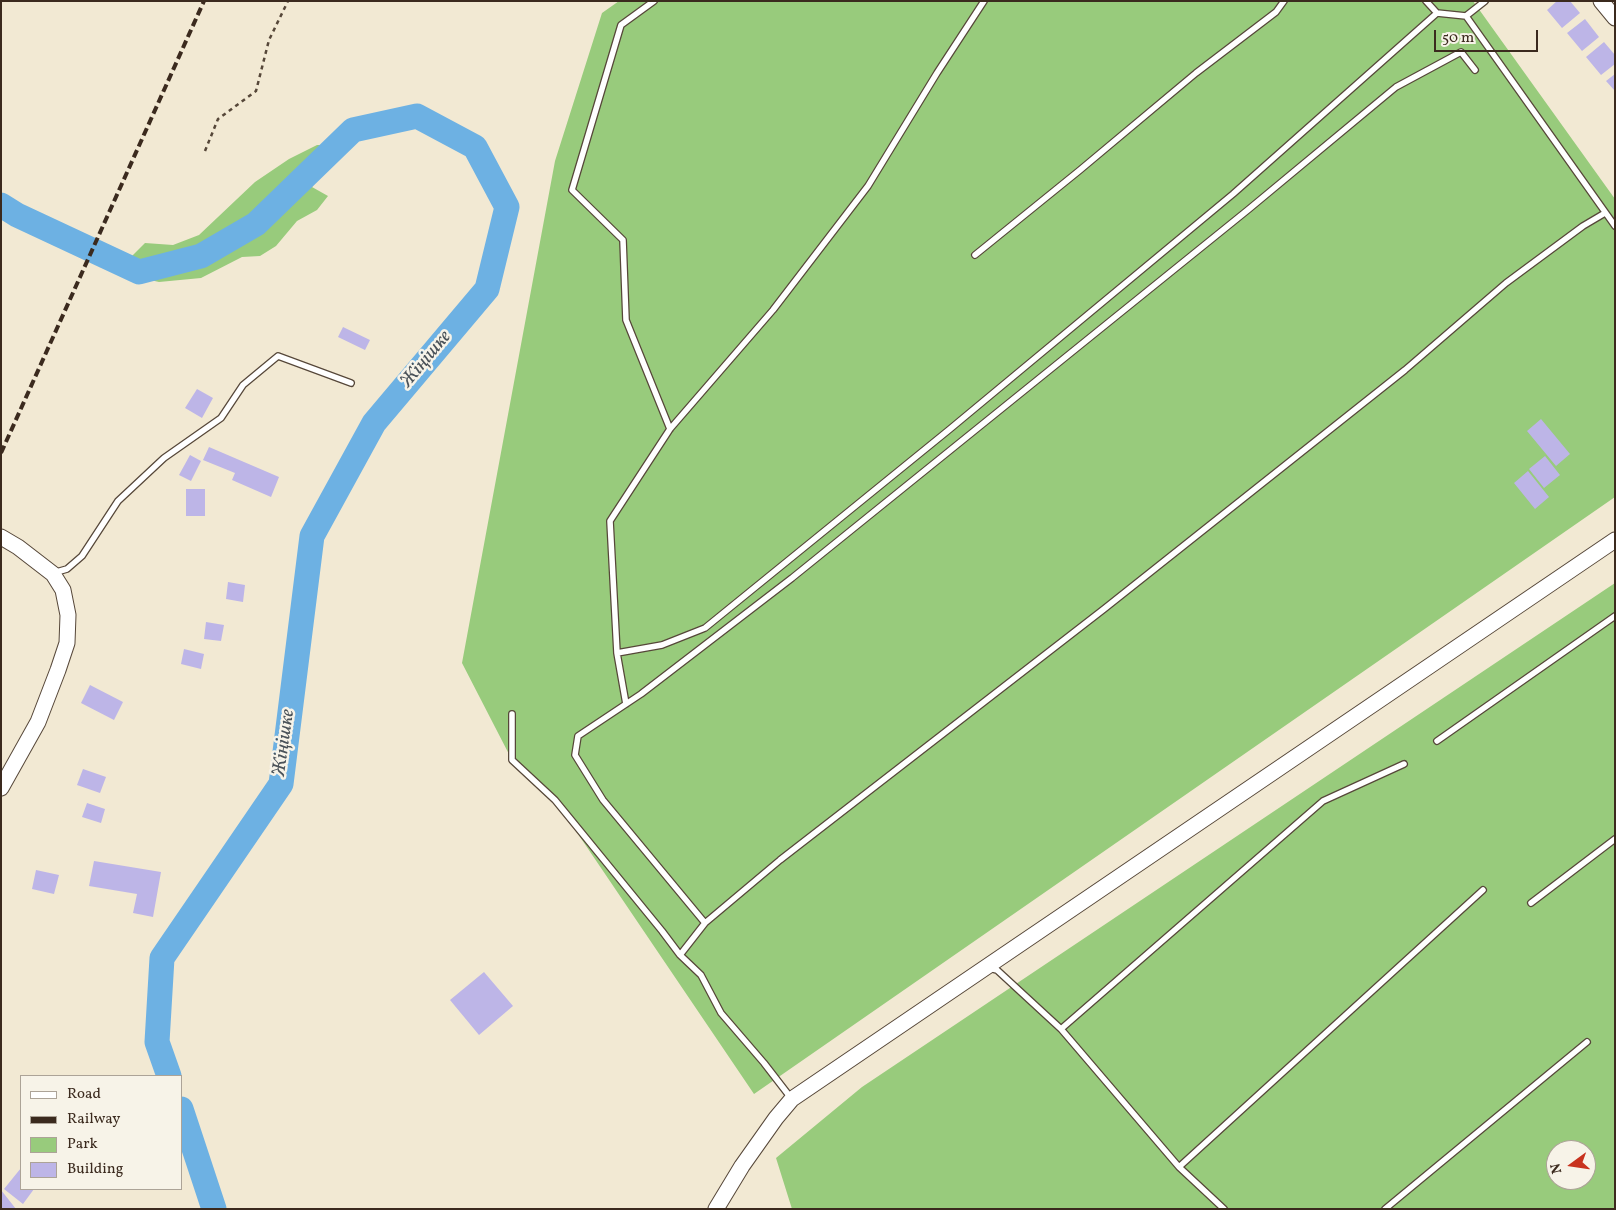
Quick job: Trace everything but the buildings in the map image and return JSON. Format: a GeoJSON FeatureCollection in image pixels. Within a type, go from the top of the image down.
{"type":"FeatureCollection","features":[{"type":"Feature","properties":{"kind":"street"},"geometry":{"type":"LineString","coordinates":[[1601,1],[1615,18]]}},
{"type":"Feature","properties":{"kind":"street"},"geometry":{"type":"LineString","coordinates":[[1,537],[18,547],[52,574],[63,590],[68,615],[67,643],[38,722],[1,788]]}},
{"type":"Feature","properties":{"kind":"street"},"geometry":{"type":"LineString","coordinates":[[716,1209],[742,1166],[792,1099],[1615,540]]}},
{"type":"Feature","properties":{"kind":"lane"},"geometry":{"type":"LineString","coordinates":[[654,1],[621,25],[572,190],[623,240],[626,320],[670,429]]}},
{"type":"Feature","properties":{"kind":"lane"},"geometry":{"type":"LineString","coordinates":[[626,704],[616,653],[610,521],[670,429],[773,310],[868,186],[984,1]]}},
{"type":"Feature","properties":{"kind":"lane"},"geometry":{"type":"LineString","coordinates":[[975,255],[1196,73],[1276,12],[1284,1]]}},
{"type":"Feature","properties":{"kind":"lane"},"geometry":{"type":"LineString","coordinates":[[1426,1],[1437,13],[1466,16],[1485,1]]}},
{"type":"Feature","properties":{"kind":"lane"},"geometry":{"type":"LineString","coordinates":[[616,653],[662,645],[705,628],[950,429],[1233,194],[1437,13]]}},
{"type":"Feature","properties":{"kind":"lane"},"geometry":{"type":"LineString","coordinates":[[1466,16],[1615,226]]}},
{"type":"Feature","properties":{"kind":"lane"},"geometry":{"type":"LineString","coordinates":[[705,923],[603,800],[575,755],[578,736],[641,694],[792,578],[1249,209],[1396,87],[1461,52],[1475,70]]}},
{"type":"Feature","properties":{"kind":"lane"},"geometry":{"type":"LineString","coordinates":[[680,955],[705,923],[780,860],[1096,615],[1405,370],[1506,282],[1583,226],[1605,213]]}},
{"type":"Feature","properties":{"kind":"lane"},"geometry":{"type":"LineString","coordinates":[[52,574],[67,569],[82,556],[118,501],[164,458],[221,418],[243,385],[278,356],[351,383]]}},
{"type":"Feature","properties":{"kind":"lane"},"geometry":{"type":"LineString","coordinates":[[1437,741],[1615,616]]}},
{"type":"Feature","properties":{"kind":"lane"},"geometry":{"type":"LineString","coordinates":[[512,714],[512,760],[555,800],[680,955],[701,975],[720,1014],[764,1063],[792,1099]]}},
{"type":"Feature","properties":{"kind":"lane"},"geometry":{"type":"LineString","coordinates":[[1062,1029],[1323,801],[1404,764]]}},
{"type":"Feature","properties":{"kind":"lane"},"geometry":{"type":"LineString","coordinates":[[1531,903],[1615,839]]}},
{"type":"Feature","properties":{"kind":"lane"},"geometry":{"type":"LineString","coordinates":[[1179,1167],[1483,890]]}},
{"type":"Feature","properties":{"kind":"lane"},"geometry":{"type":"LineString","coordinates":[[987,967],[997,970],[1062,1029],[1179,1167],[1224,1209]]}},
{"type":"Feature","properties":{"kind":"lane"},"geometry":{"type":"LineString","coordinates":[[1385,1209],[1587,1042]]}},
{"type":"Feature","properties":{"kind":"path"},"geometry":{"type":"LineString","coordinates":[[205,151],[218,119],[256,92],[269,40],[288,1]]}},
{"type":"Feature","properties":{"kind":"green space"},"geometry":{"type":"Polygon","coordinates":[[[619,1],[1473,1],[1615,199],[1615,497],[754,1094],[555,800],[512,760],[462,663],[555,161],[602,13],[619,1]]]}},
{"type":"Feature","properties":{"kind":"green space"},"geometry":{"type":"Polygon","coordinates":[[[317,145],[324,145],[335,156],[312,187],[328,196],[317,210],[297,221],[276,246],[260,256],[242,257],[201,278],[159,282],[133,276],[127,261],[145,243],[173,245],[199,235],[255,182],[289,159],[317,145]]]}},
{"type":"Feature","properties":{"kind":"green space"},"geometry":{"type":"Polygon","coordinates":[[[1615,583],[1615,1209],[792,1209],[776,1158],[862,1087],[1615,583]]]}},
{"type":"Feature","properties":{"kind":"waterway","name":"Жіңішке"},"geometry":{"type":"LineString","coordinates":[[1,205],[17,215],[139,272],[201,256],[256,224],[353,130],[417,116],[475,147],[507,207],[487,289],[374,423],[312,536],[281,784],[162,958],[157,1042],[169,1075]]}},
{"type":"Feature","properties":{"kind":"waterway","name":"Жіңішке"},"geometry":{"type":"LineString","coordinates":[[182,1112],[214,1209]]}},
{"type":"Feature","properties":{"kind":"railway"},"geometry":{"type":"LineString","coordinates":[[1,453],[204,1]]}}]}
